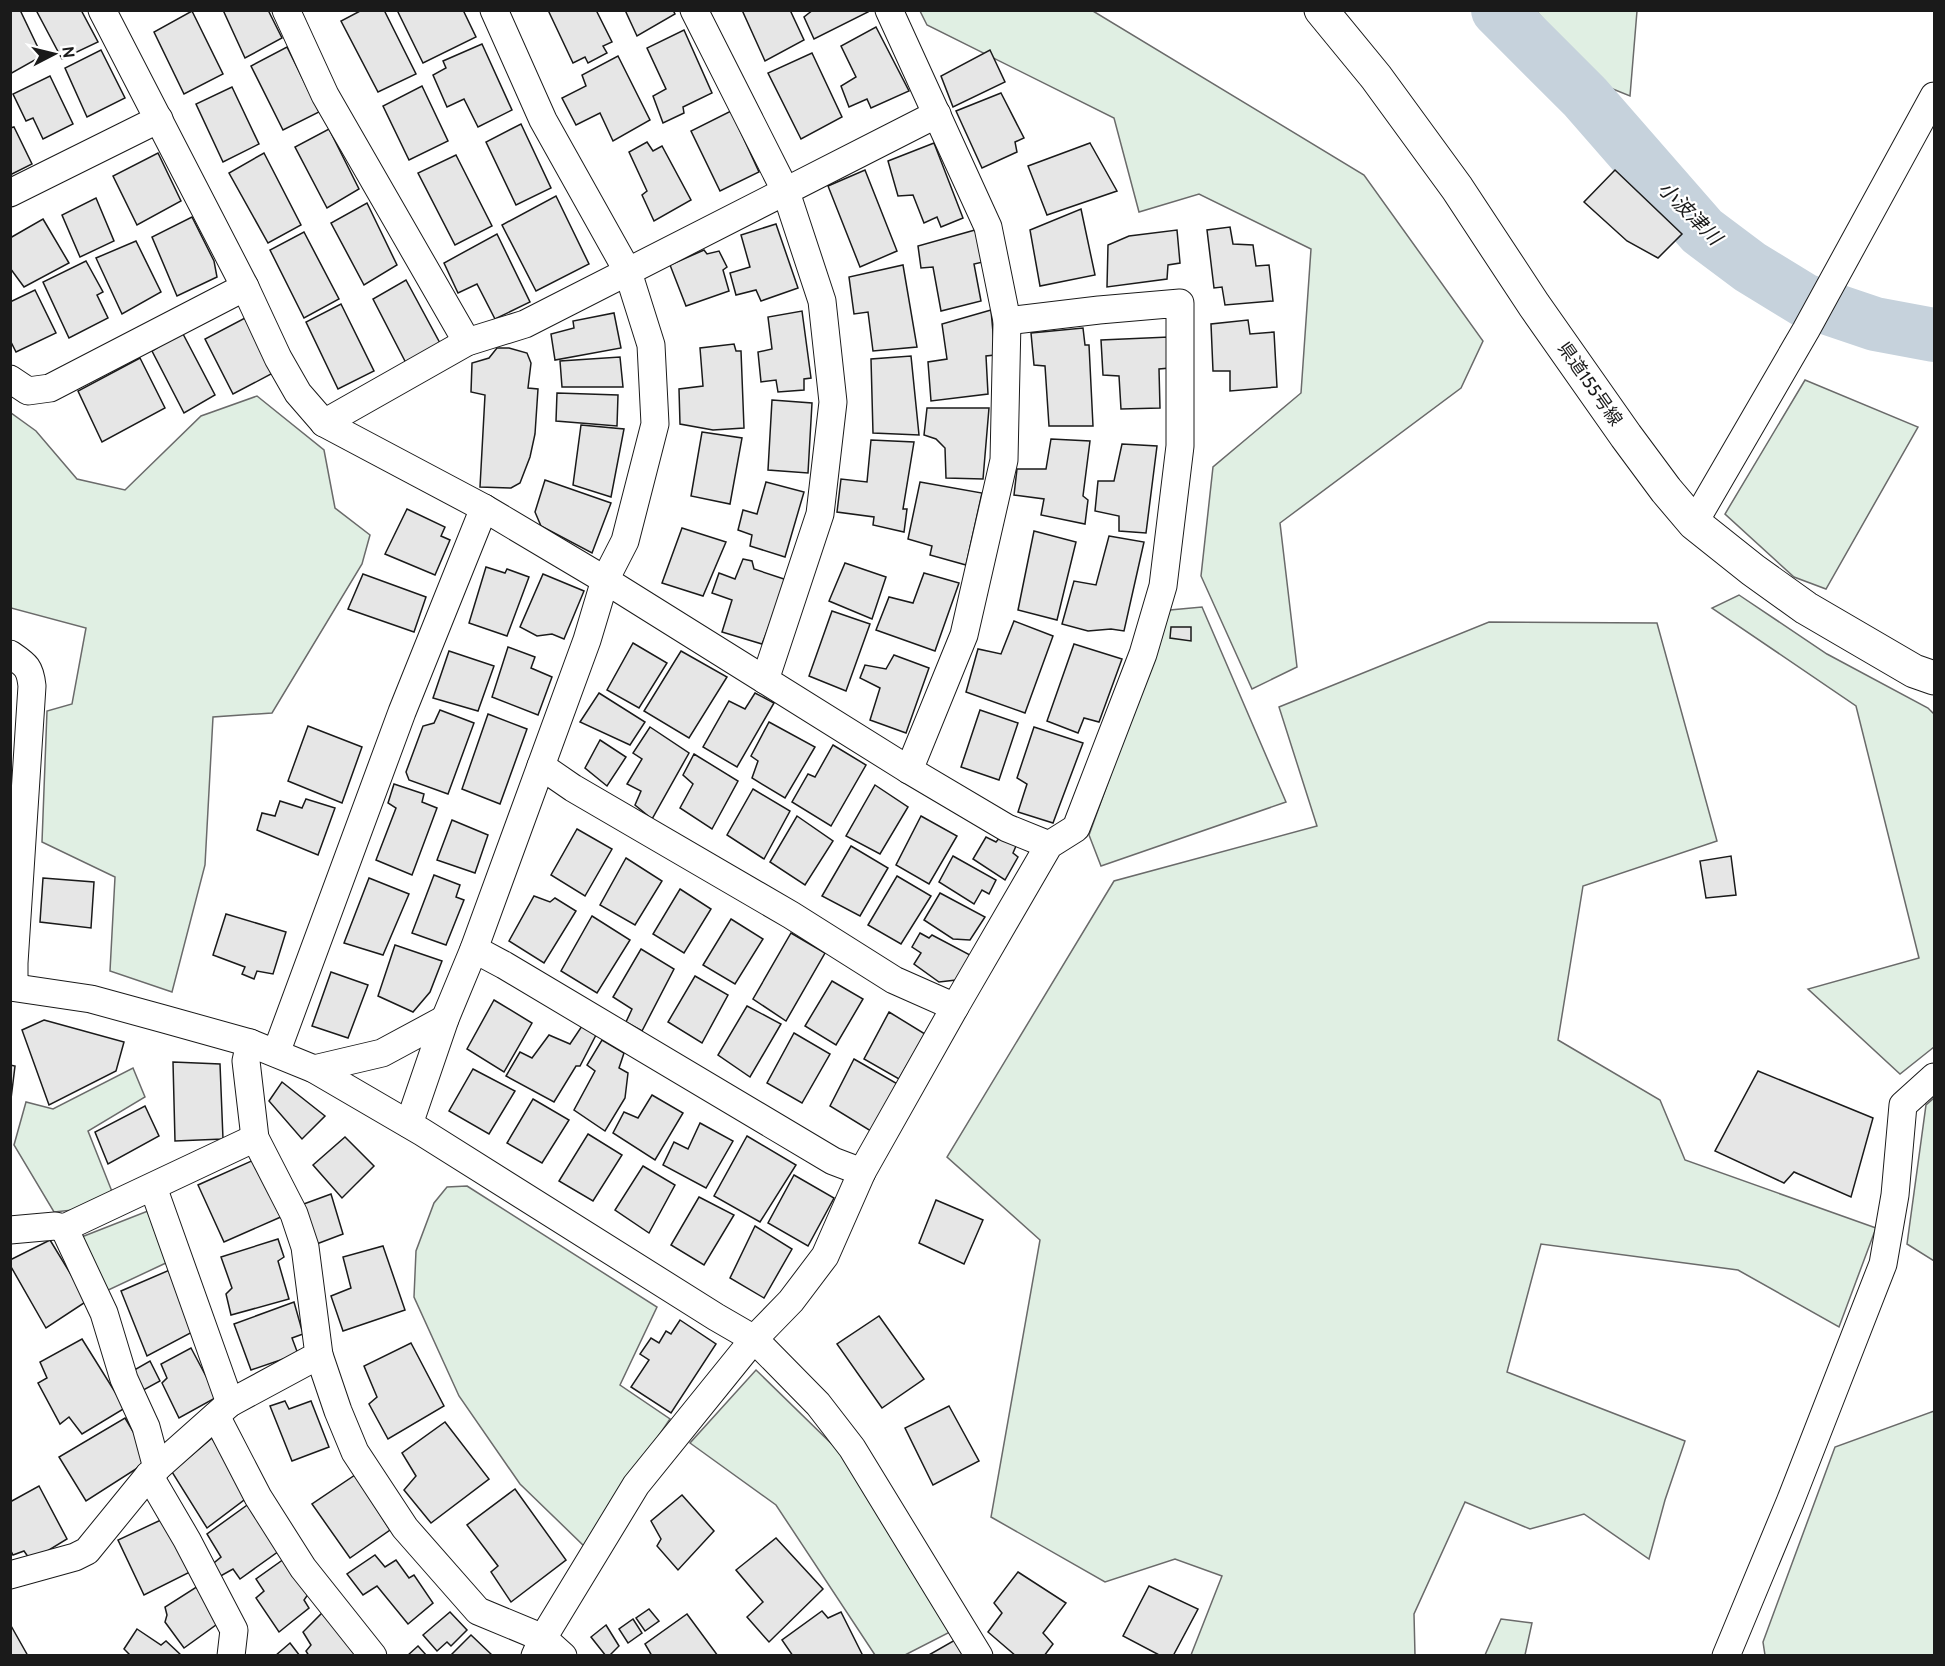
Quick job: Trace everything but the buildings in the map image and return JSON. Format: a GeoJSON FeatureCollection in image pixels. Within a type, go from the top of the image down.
{"type":"FeatureCollection","features":[{"type":"Feature","properties":{"kind":"main road","name":"県道155号線"},"geometry":{"type":"LineString","coordinates":[[1321,10],[1376,77],[1443,170],[1626,436],[1694,523],[1806,608],[1895,660],[1935,678]]}},
{"type":"Feature","properties":{"kind":"street"},"geometry":{"type":"LineString","coordinates":[[102,10],[245,287],[278,358],[298,393],[324,423],[483,508],[605,580],[909,770],[1007,828],[1049,845]]}},
{"type":"Feature","properties":{"kind":"street"},"geometry":{"type":"LineString","coordinates":[[286,10],[325,95],[467,342]]}},
{"type":"Feature","properties":{"kind":"street"},"geometry":{"type":"LineString","coordinates":[[409,1124],[445,1019],[474,949],[541,766],[605,580],[625,541],[655,424],[651,345],[628,272],[543,120],[494,10]]}},
{"type":"Feature","properties":{"kind":"street"},"geometry":{"type":"LineString","coordinates":[[694,10],[786,192],[822,301],[833,402],[820,514],[765,680]]}},
{"type":"Feature","properties":{"kind":"street"},"geometry":{"type":"LineString","coordinates":[[889,10],[988,227],[1006,321],[1004,460],[964,635],[909,770]]}},
{"type":"Feature","properties":{"kind":"street"},"geometry":{"type":"LineString","coordinates":[[1694,523],[1806,330],[1935,96]]}},
{"type":"Feature","properties":{"kind":"street"},"geometry":{"type":"LineString","coordinates":[[324,423],[467,342],[525,324],[937,114]]}},
{"type":"Feature","properties":{"kind":"street"},"geometry":{"type":"LineString","coordinates":[[10,193],[159,119]]}},
{"type":"Feature","properties":{"kind":"street"},"geometry":{"type":"LineString","coordinates":[[10,379],[28,391],[50,388],[245,287]]}},
{"type":"Feature","properties":{"kind":"street"},"geometry":{"type":"LineString","coordinates":[[250,1043],[246,1060],[255,1138],[294,1214],[305,1247],[319,1355],[355,1452],[405,1528],[478,1611],[547,1650],[636,1485],[754,1339],[791,1301],[825,1256],[862,1172],[954,1007],[1049,845],[1076,828],[1143,654],[1163,586],[1180,446],[1180,303],[1006,321]]}},
{"type":"Feature","properties":{"kind":"street"},"geometry":{"type":"LineString","coordinates":[[276,1053],[402,712],[483,508]]}},
{"type":"Feature","properties":{"kind":"street"},"geometry":{"type":"LineString","coordinates":[[10,654],[27,666],[31,674],[32,686],[18,788],[12,987],[91,999],[250,1043],[314,1069],[409,1124],[754,1339],[818,1404],[852,1448],[979,1656]]}},
{"type":"Feature","properties":{"kind":"street"},"geometry":{"type":"LineString","coordinates":[[541,766],[573,788],[791,915],[894,980],[954,1007]]}},
{"type":"Feature","properties":{"kind":"street"},"geometry":{"type":"LineString","coordinates":[[474,949],[833,1161],[862,1172]]}},
{"type":"Feature","properties":{"kind":"street"},"geometry":{"type":"LineString","coordinates":[[314,1069],[382,1053],[445,1019]]}},
{"type":"Feature","properties":{"kind":"street"},"geometry":{"type":"LineString","coordinates":[[1726,1656],[1790,1502],[1883,1264],[1895,1195],[1903,1105],[1935,1077]]}},
{"type":"Feature","properties":{"kind":"street"},"geometry":{"type":"LineString","coordinates":[[10,1230],[55,1226],[64,1228],[255,1138]]}},
{"type":"Feature","properties":{"kind":"street"},"geometry":{"type":"LineString","coordinates":[[153,1187],[223,1409],[258,1497],[303,1568],[373,1656]]}},
{"type":"Feature","properties":{"kind":"street"},"geometry":{"type":"LineString","coordinates":[[64,1228],[104,1313],[124,1379],[146,1427],[153,1471],[234,1630],[231,1656]]}},
{"type":"Feature","properties":{"kind":"street"},"geometry":{"type":"LineString","coordinates":[[10,1575],[75,1557],[87,1551],[153,1471],[223,1409],[319,1355]]}},
{"type":"Feature","properties":{"kind":"green space"},"geometry":{"type":"Polygon","coordinates":[[[920,11],[1093,11],[1364,175],[1483,341],[1461,388],[1280,523],[1297,667],[1252,689],[1201,576],[1213,467],[1301,393],[1311,249],[1199,194],[1139,212],[1114,118],[927,25],[920,11]]]}},
{"type":"Feature","properties":{"kind":"green space"},"geometry":{"type":"Polygon","coordinates":[[[1536,11],[1637,11],[1630,96],[1603,85],[1536,11]]]}},
{"type":"Feature","properties":{"kind":"green space"},"geometry":{"type":"Polygon","coordinates":[[[1805,380],[1918,427],[1826,589],[1794,577],[1725,514],[1805,380]]]}},
{"type":"Feature","properties":{"kind":"green space"},"geometry":{"type":"Polygon","coordinates":[[[257,396],[324,450],[335,508],[370,535],[362,564],[272,713],[213,717],[205,865],[172,992],[110,971],[115,877],[42,842],[47,711],[72,704],[86,628],[11,608],[11,413],[36,431],[77,479],[125,490],[201,416],[257,396]]]}},
{"type":"Feature","properties":{"kind":"green space"},"geometry":{"type":"Polygon","coordinates":[[[1739,595],[1827,654],[1928,708],[1934,714],[1934,1047],[1900,1074],[1808,989],[1919,958],[1856,706],[1712,608],[1739,595]]]}},
{"type":"Feature","properties":{"kind":"green space"},"geometry":{"type":"Polygon","coordinates":[[[1202,607],[1286,802],[1101,866],[1089,835],[1170,610],[1202,607]]]}},
{"type":"Feature","properties":{"kind":"green space"},"geometry":{"type":"Polygon","coordinates":[[[1489,622],[1657,623],[1717,841],[1583,886],[1558,1040],[1660,1100],[1685,1160],[1876,1228],[1839,1327],[1738,1270],[1541,1244],[1507,1372],[1685,1441],[1665,1500],[1649,1559],[1584,1514],[1530,1529],[1465,1502],[1414,1614],[1415,1655],[1191,1655],[1222,1576],[1175,1559],[1105,1582],[991,1517],[1040,1240],[947,1157],[1114,881],[1317,826],[1279,707],[1489,622]]]}},
{"type":"Feature","properties":{"kind":"green space"},"geometry":{"type":"Polygon","coordinates":[[[133,1068],[145,1097],[88,1131],[113,1194],[73,1210],[54,1212],[14,1145],[26,1102],[53,1109],[133,1068]]]}},
{"type":"Feature","properties":{"kind":"green space"},"geometry":{"type":"Polygon","coordinates":[[[1934,1098],[1934,1261],[1907,1244],[1926,1105],[1934,1098]]]}},
{"type":"Feature","properties":{"kind":"green space"},"geometry":{"type":"Polygon","coordinates":[[[467,1186],[657,1307],[620,1385],[670,1419],[584,1546],[520,1484],[459,1396],[414,1297],[416,1251],[434,1203],[447,1187],[467,1186]]]}},
{"type":"Feature","properties":{"kind":"green space"},"geometry":{"type":"Polygon","coordinates":[[[153,1209],[168,1262],[102,1293],[79,1238],[153,1209]]]}},
{"type":"Feature","properties":{"kind":"green space"},"geometry":{"type":"Polygon","coordinates":[[[756,1370],[841,1453],[950,1632],[905,1655],[875,1655],[776,1505],[690,1443],[756,1370]]]}},
{"type":"Feature","properties":{"kind":"green space"},"geometry":{"type":"Polygon","coordinates":[[[1934,1411],[1934,1655],[1765,1655],[1763,1642],[1835,1447],[1934,1411]]]}},
{"type":"Feature","properties":{"kind":"green space"},"geometry":{"type":"Polygon","coordinates":[[[1501,1619],[1532,1623],[1525,1655],[1485,1655],[1501,1619]]]}},
{"type":"Feature","properties":{"kind":"waterway","name":"小波津川"},"geometry":{"type":"LineString","coordinates":[[1498,10],[1585,97],[1702,231],[1750,267],[1804,300],[1875,324],[1934,335]]}}]}
